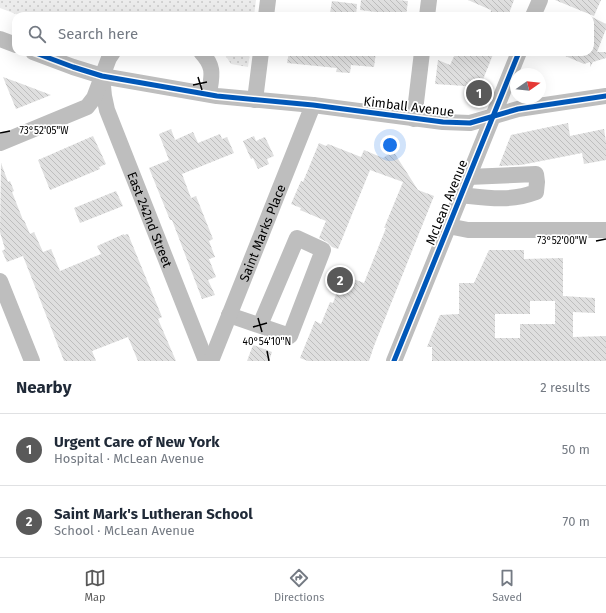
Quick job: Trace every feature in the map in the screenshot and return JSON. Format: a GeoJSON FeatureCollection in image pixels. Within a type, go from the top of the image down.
{"type":"FeatureCollection","features":[{"type":"Feature","properties":{"kind":"street"},"geometry":{"type":"LineString","coordinates":[[266,12],[268,0]]}},
{"type":"Feature","properties":{"kind":"street"},"geometry":{"type":"LineString","coordinates":[[428,12],[429,0]]}},
{"type":"Feature","properties":{"kind":"street"},"geometry":{"type":"LineString","coordinates":[[535,12],[540,0]]}},
{"type":"Feature","properties":{"kind":"street"},"geometry":{"type":"LineString","coordinates":[[0,39],[12,44]]}},
{"type":"Feature","properties":{"kind":"street","name":"Kimball Avenue"},"geometry":{"type":"LineString","coordinates":[[43,56],[102,76],[209,94],[313,105],[414,119],[470,123],[518,109],[606,96]]}},
{"type":"Feature","properties":{"kind":"street"},"geometry":{"type":"LineString","coordinates":[[0,143],[87,107],[94,98],[111,56]]}},
{"type":"Feature","properties":{"kind":"street"},"geometry":{"type":"LineString","coordinates":[[204,56],[210,63],[213,73],[209,94]]}},
{"type":"Feature","properties":{"kind":"street"},"geometry":{"type":"LineString","coordinates":[[255,100],[260,56]]}},
{"type":"Feature","properties":{"kind":"street"},"geometry":{"type":"LineString","coordinates":[[414,119],[422,56]]}},
{"type":"Feature","properties":{"kind":"street","name":"McLean Avenue"},"geometry":{"type":"LineString","coordinates":[[394,361],[517,56]]}},
{"type":"Feature","properties":{"kind":"street","name":"East 242nd Street"},"geometry":{"type":"LineString","coordinates":[[102,76],[107,110],[206,361]]}},
{"type":"Feature","properties":{"kind":"street","name":"Saint Marks Place"},"geometry":{"type":"LineString","coordinates":[[211,361],[228,315],[313,105]]}},
{"type":"Feature","properties":{"kind":"street"},"geometry":{"type":"LineString","coordinates":[[461,195],[506,199],[536,192],[536,174],[468,176]]}},
{"type":"Feature","properties":{"kind":"street"},"geometry":{"type":"LineString","coordinates":[[448,226],[468,230],[606,230]]}},
{"type":"Feature","properties":{"kind":"street"},"geometry":{"type":"LineString","coordinates":[[228,315],[290,336],[322,250],[297,238],[260,325]]}},
{"type":"Feature","properties":{"kind":"street"},"geometry":{"type":"LineString","coordinates":[[0,281],[32,361]]}},
{"type":"Feature","properties":{"kind":"shaded area"},"geometry":{"type":"Polygon","coordinates":[[[0,0],[256,0],[254,12],[12,13],[0,8],[0,0]]]}},
{"type":"Feature","properties":{"kind":"shaded area"},"geometry":{"type":"Polygon","coordinates":[[[226,56],[249,56],[248,67],[231,64],[226,56]]]}},
{"type":"Feature","properties":{"kind":"building"},"geometry":{"type":"Polygon","coordinates":[[[361,0],[408,1],[407,12],[375,12],[360,10],[361,0]]]}},
{"type":"Feature","properties":{"kind":"building"},"geometry":{"type":"Polygon","coordinates":[[[468,0],[514,0],[510,12],[491,12],[491,10],[468,0]]]}},
{"type":"Feature","properties":{"kind":"building"},"geometry":{"type":"Polygon","coordinates":[[[555,0],[601,0],[594,16],[594,12],[584,12],[555,0]]]}},
{"type":"Feature","properties":{"kind":"building"},"geometry":{"type":"Polygon","coordinates":[[[332,1],[357,4],[356,12],[330,12],[332,1]]]}},
{"type":"Feature","properties":{"kind":"building"},"geometry":{"type":"Polygon","coordinates":[[[594,18],[606,24],[606,29],[597,52],[606,52],[606,58],[593,62],[590,67],[590,62],[584,64],[565,56],[594,56],[594,18]]]}},
{"type":"Feature","properties":{"kind":"building"},"geometry":{"type":"Polygon","coordinates":[[[288,56],[375,56],[374,67],[351,65],[350,73],[336,72],[337,68],[287,63],[288,56]]]}},
{"type":"Feature","properties":{"kind":"building"},"geometry":{"type":"Polygon","coordinates":[[[454,56],[492,56],[480,87],[435,84],[438,60],[450,65],[454,56]]]}},
{"type":"Feature","properties":{"kind":"building"},"geometry":{"type":"Polygon","coordinates":[[[3,77],[22,84],[51,95],[16,109],[3,77]]]}},
{"type":"Feature","properties":{"kind":"building"},"geometry":{"type":"Polygon","coordinates":[[[568,123],[570,136],[604,129],[606,160],[584,164],[582,153],[521,165],[499,166],[511,135],[568,123]]]}},
{"type":"Feature","properties":{"kind":"building"},"geometry":{"type":"Polygon","coordinates":[[[171,129],[175,140],[193,132],[198,143],[220,134],[222,139],[227,137],[234,153],[182,174],[191,198],[196,196],[213,239],[209,241],[215,257],[209,259],[216,277],[208,280],[215,295],[202,299],[172,220],[170,220],[149,168],[169,160],[159,134],[171,129]]]}},
{"type":"Feature","properties":{"kind":"building"},"geometry":{"type":"Polygon","coordinates":[[[93,136],[106,164],[99,167],[100,169],[50,190],[38,160],[93,136]]]}},
{"type":"Feature","properties":{"kind":"building"},"geometry":{"type":"Polygon","coordinates":[[[254,136],[256,141],[265,137],[274,156],[267,159],[269,164],[258,169],[253,158],[251,159],[243,141],[254,136]]]}},
{"type":"Feature","properties":{"kind":"building"},"geometry":{"type":"Polygon","coordinates":[[[319,143],[326,146],[328,144],[361,157],[364,150],[383,158],[393,151],[418,190],[434,196],[369,361],[308,361],[300,358],[315,321],[321,324],[330,302],[333,303],[343,275],[364,283],[403,182],[370,170],[338,249],[332,247],[327,242],[319,238],[326,221],[300,210],[301,208],[291,204],[301,181],[303,182],[319,143]]]}},
{"type":"Feature","properties":{"kind":"building"},"geometry":{"type":"Polygon","coordinates":[[[1,163],[8,182],[10,181],[14,191],[12,192],[30,234],[34,232],[43,252],[51,249],[60,271],[101,254],[97,246],[124,234],[128,234],[162,317],[158,319],[176,361],[138,361],[128,337],[92,351],[96,361],[64,361],[23,256],[7,262],[2,251],[5,249],[0,232],[1,163]]]}},
{"type":"Feature","properties":{"kind":"building"},"geometry":{"type":"Polygon","coordinates":[[[116,191],[123,206],[80,223],[74,208],[116,191]]]}},
{"type":"Feature","properties":{"kind":"building"},"geometry":{"type":"Polygon","coordinates":[[[489,250],[524,250],[524,259],[563,258],[563,296],[595,298],[595,313],[573,312],[573,337],[606,336],[606,361],[432,361],[432,347],[427,347],[440,315],[459,314],[459,283],[474,283],[489,250]],[[530,301],[530,314],[495,314],[495,338],[520,338],[520,324],[555,324],[555,301],[530,301]]]}},
{"type":"Feature","properties":{"kind":"building"},"geometry":{"type":"Polygon","coordinates":[[[253,345],[272,352],[269,361],[247,361],[253,345]]]}},
{"type":"Feature","properties":{"kind":"cycle path"},"geometry":{"type":"LineString","coordinates":[[44,56],[102,76],[217,96],[313,105],[443,122],[470,123],[518,109],[606,96]]}},
{"type":"Feature","properties":{"kind":"cycle path"},"geometry":{"type":"LineString","coordinates":[[394,361],[517,56]]}},
{"type":"Feature","properties":{"kind":"place","name":"Urgent Care of New York"},"geometry":{"type":"Point","coordinates":[479,93]}},
{"type":"Feature","properties":{"kind":"place","name":"Saint Mark's Lutheran School"},"geometry":{"type":"Point","coordinates":[340,280]}}]}
